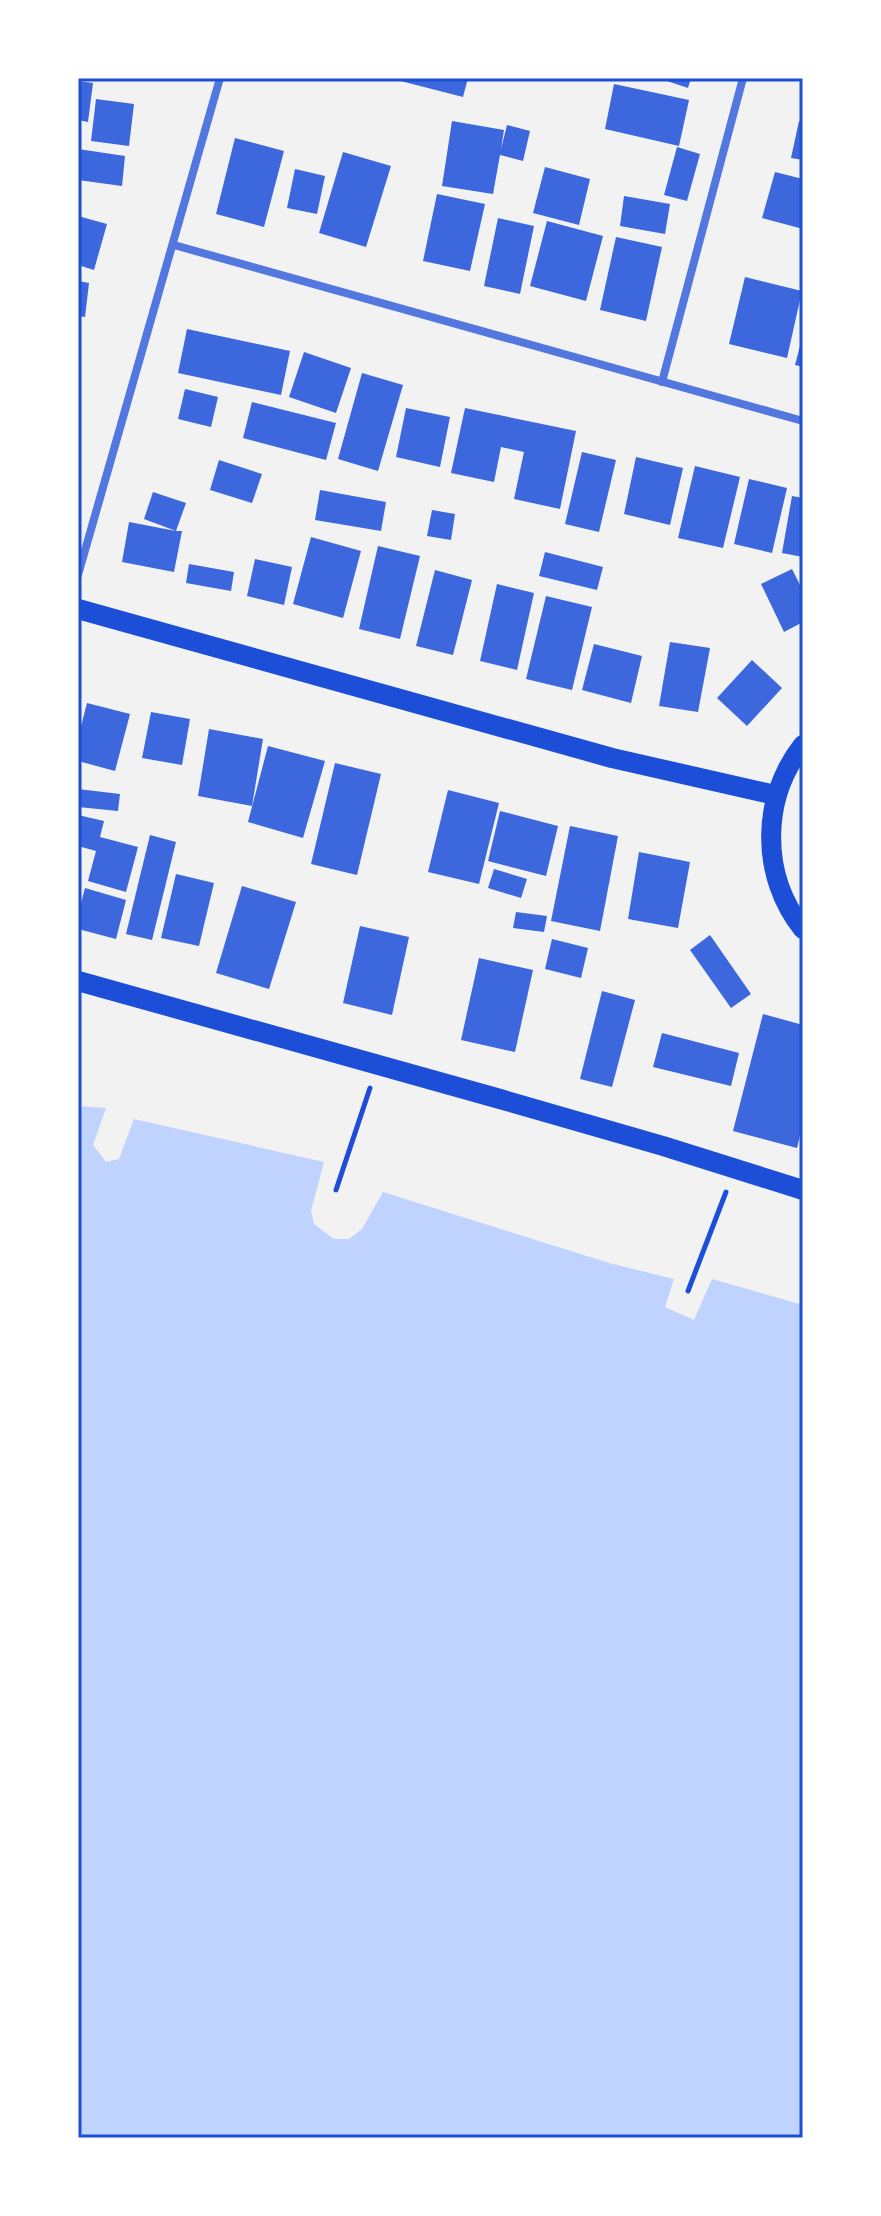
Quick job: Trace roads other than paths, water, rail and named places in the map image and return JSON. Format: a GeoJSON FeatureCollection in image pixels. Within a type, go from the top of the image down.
{"type":"FeatureCollection","features":[{"type":"Feature","properties":{"kind":"main road"},"geometry":{"type":"LineString","coordinates":[[78,609],[612,758],[775,795]]}},
{"type":"Feature","properties":{"kind":"main road"},"geometry":{"type":"LineString","coordinates":[[803,745],[791,760],[775,795],[771,821],[775,872],[783,896],[803,929]]}},
{"type":"Feature","properties":{"kind":"main road"},"geometry":{"type":"LineString","coordinates":[[78,981],[378,1064],[803,1190]]}},
{"type":"Feature","properties":{"kind":"street"},"geometry":{"type":"LineString","coordinates":[[78,575],[220,78]]}},
{"type":"Feature","properties":{"kind":"street"},"geometry":{"type":"LineString","coordinates":[[662,382],[743,78]]}},
{"type":"Feature","properties":{"kind":"street"},"geometry":{"type":"LineString","coordinates":[[174,245],[803,421]]}},
{"type":"Feature","properties":{"kind":"water"},"geometry":{"type":"Polygon","coordinates":[[[78,1106],[106,1108],[93,1145],[106,1162],[119,1159],[134,1119],[324,1162],[311,1211],[314,1224],[334,1239],[349,1239],[362,1229],[383,1192],[609,1263],[674,1279],[665,1307],[694,1320],[712,1279],[803,1305],[803,2138],[78,2138],[78,1106]]]}}]}
